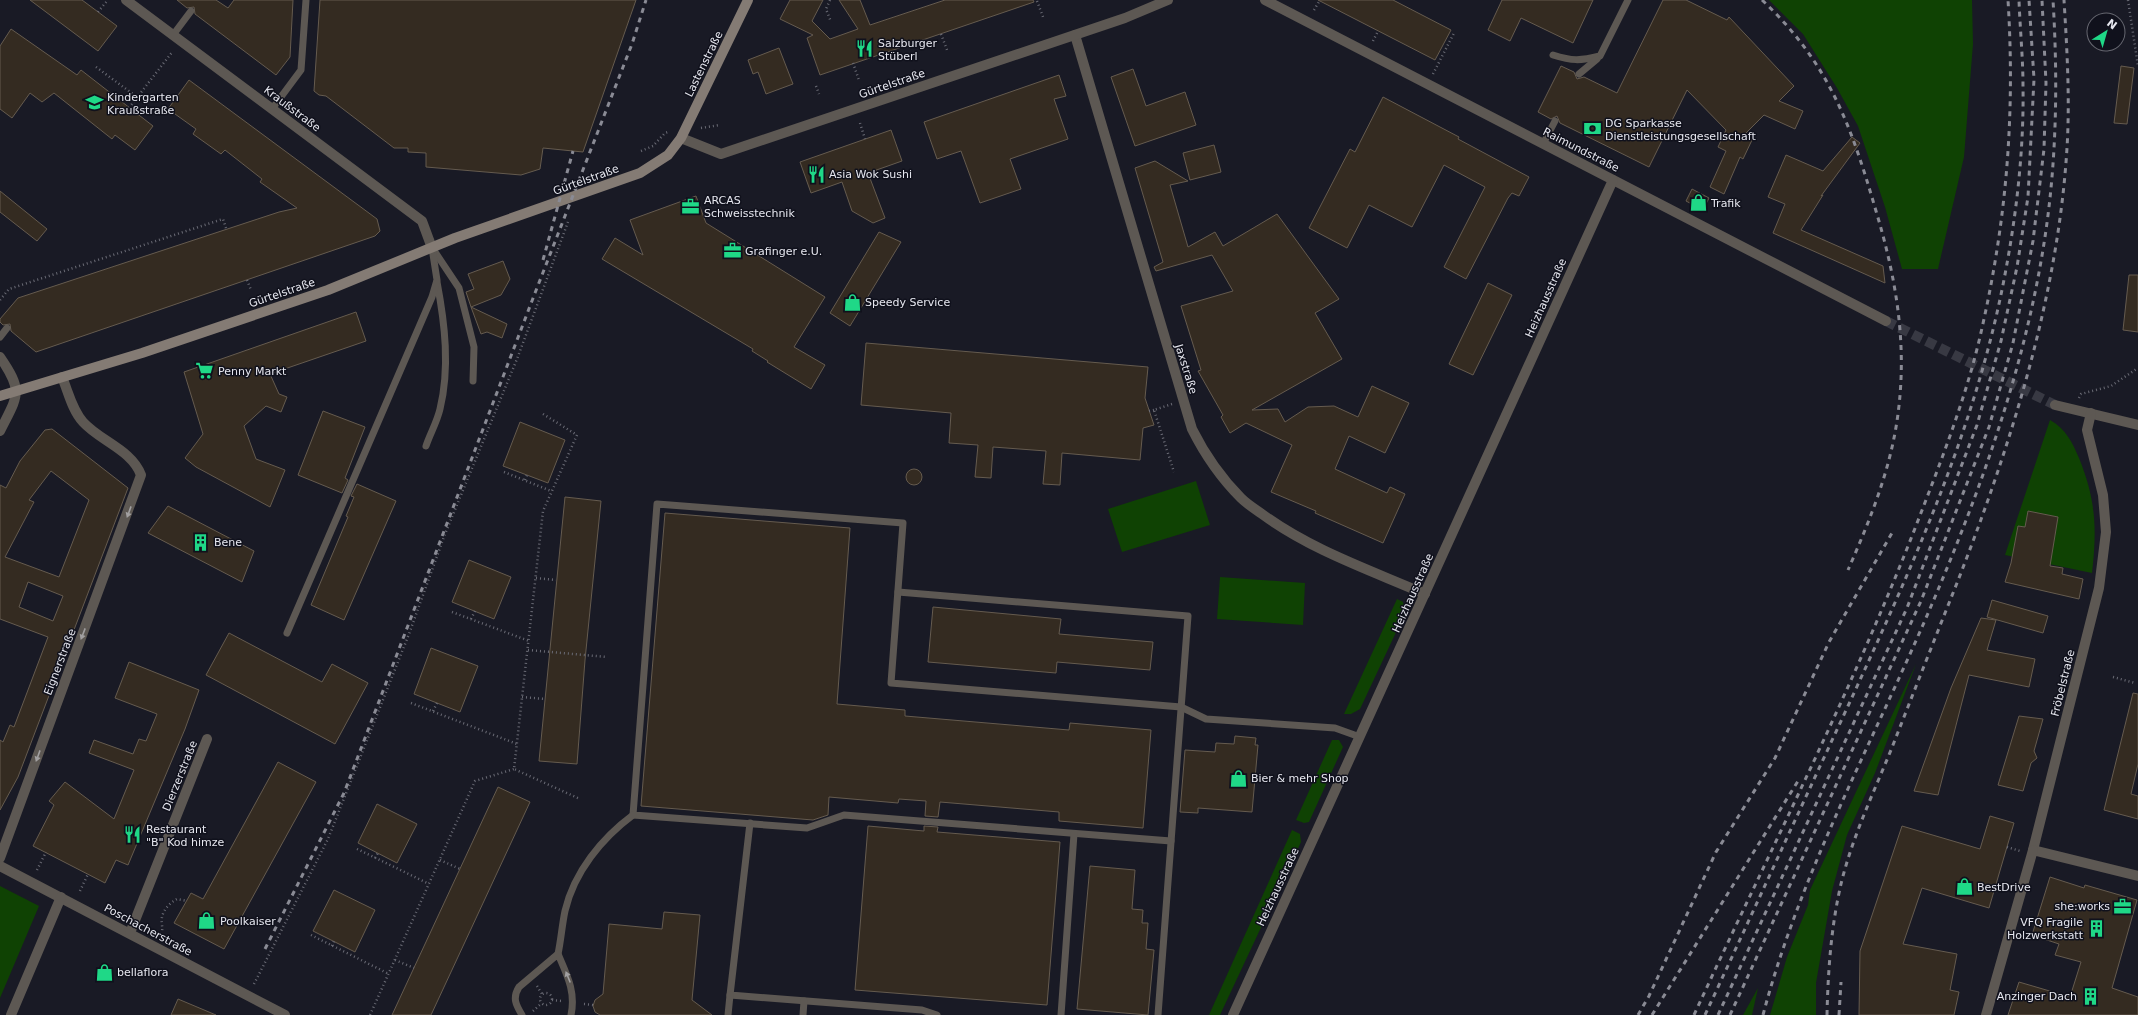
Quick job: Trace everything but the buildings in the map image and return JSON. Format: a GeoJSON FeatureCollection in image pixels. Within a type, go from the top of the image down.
{"type":"FeatureCollection","features":[{"type":"Feature","properties":{"kind":"main road","name":"Lastenstraße"},"geometry":{"type":"LineString","coordinates":[[681,138],[748,0]]}},
{"type":"Feature","properties":{"kind":"main road","name":"Gürtelstraße"},"geometry":{"type":"LineString","coordinates":[[0,396],[142,354],[328,290],[432,248],[640,173],[668,155],[681,138]]}},
{"type":"Feature","properties":{"kind":"street","name":"Kraußstraße"},"geometry":{"type":"LineString","coordinates":[[126,0],[422,221],[432,248]]}},
{"type":"Feature","properties":{"kind":"street","name":"Gürtelstraße"},"geometry":{"type":"LineString","coordinates":[[681,138],[721,154],[1075,35],[1168,0]]}},
{"type":"Feature","properties":{"kind":"street","name":"Raimundstraße"},"geometry":{"type":"LineString","coordinates":[[1265,0],[1886,321]]}},
{"type":"Feature","properties":{"kind":"street","name":"Jaxstraße"},"geometry":{"type":"LineString","coordinates":[[1075,35],[1192,429],[1205,454],[1222,478],[1242,499],[1276,524],[1311,544],[1426,594]]}},
{"type":"Feature","properties":{"kind":"street","name":"Heizhausstraße"},"geometry":{"type":"LineString","coordinates":[[1233,1015],[1426,594],[1613,180]]}},
{"type":"Feature","properties":{"kind":"street"},"geometry":{"type":"LineString","coordinates":[[0,357],[11,373],[17,390],[15,400],[0,431]]}},
{"type":"Feature","properties":{"kind":"street","name":"Eignerstraße"},"geometry":{"type":"LineString","coordinates":[[0,858],[142,475],[135,462],[83,422],[76,413],[62,377]]}},
{"type":"Feature","properties":{"kind":"street"},"geometry":{"type":"LineString","coordinates":[[2055,405],[2138,425]]}},
{"type":"Feature","properties":{"kind":"street","name":"Fröbelstraße"},"geometry":{"type":"LineString","coordinates":[[1986,1015],[2033,850],[2099,588],[2104,560],[2106,532],[2103,495],[2087,430],[2091,413]]}},
{"type":"Feature","properties":{"kind":"street","name":"Dierzerstraße"},"geometry":{"type":"LineString","coordinates":[[130,934],[207,739]]}},
{"type":"Feature","properties":{"kind":"street"},"geometry":{"type":"LineString","coordinates":[[2033,850],[2138,876]]}},
{"type":"Feature","properties":{"kind":"street","name":"Poschacherstraße"},"geometry":{"type":"LineString","coordinates":[[0,866],[285,1015]]}},
{"type":"Feature","properties":{"kind":"street"},"geometry":{"type":"LineString","coordinates":[[11,1015],[61,897]]}},
{"type":"Feature","properties":{"kind":"lane"},"geometry":{"type":"LineString","coordinates":[[272,109],[301,70],[306,0]]}},
{"type":"Feature","properties":{"kind":"lane"},"geometry":{"type":"LineString","coordinates":[[1579,74],[1600,56],[1628,0]]}},
{"type":"Feature","properties":{"kind":"lane"},"geometry":{"type":"LineString","coordinates":[[173,35],[191,11]]}},
{"type":"Feature","properties":{"kind":"lane"},"geometry":{"type":"LineString","coordinates":[[1553,55],[1572,61],[1600,56]]}},
{"type":"Feature","properties":{"kind":"lane"},"geometry":{"type":"LineString","coordinates":[[1543,144],[1555,121]]}},
{"type":"Feature","properties":{"kind":"lane"},"geometry":{"type":"LineString","coordinates":[[426,446],[440,410],[445,383],[446,352],[442,309],[432,248]]}},
{"type":"Feature","properties":{"kind":"lane"},"geometry":{"type":"LineString","coordinates":[[432,248],[459,288],[474,347],[473,381]]}},
{"type":"Feature","properties":{"kind":"lane"},"geometry":{"type":"LineString","coordinates":[[287,633],[424,317],[437,280]]}},
{"type":"Feature","properties":{"kind":"lane"},"geometry":{"type":"LineString","coordinates":[[0,337],[7,328]]}},
{"type":"Feature","properties":{"kind":"lane"},"geometry":{"type":"LineString","coordinates":[[633,815],[657,504],[903,523],[891,683],[1181,707],[1206,719],[1335,728],[1360,737]]}},
{"type":"Feature","properties":{"kind":"lane"},"geometry":{"type":"LineString","coordinates":[[898,592],[1188,616],[1158,1015]]}},
{"type":"Feature","properties":{"kind":"lane"},"geometry":{"type":"LineString","coordinates":[[571,1015],[574,1003],[573,988],[558,954],[566,910],[584,868],[605,838],[633,815],[807,828],[844,815],[1171,841]]}},
{"type":"Feature","properties":{"kind":"lane"},"geometry":{"type":"LineString","coordinates":[[728,1015],[750,823]]}},
{"type":"Feature","properties":{"kind":"lane"},"geometry":{"type":"LineString","coordinates":[[1061,1015],[1074,834]]}},
{"type":"Feature","properties":{"kind":"lane"},"geometry":{"type":"LineString","coordinates":[[522,1015],[515,1002],[515,994],[519,987],[558,954]]}},
{"type":"Feature","properties":{"kind":"lane"},"geometry":{"type":"LineString","coordinates":[[730,995],[922,1010],[937,1015]]}},
{"type":"Feature","properties":{"kind":"lane"},"geometry":{"type":"LineString","coordinates":[[803,1015],[804,1001]]}},
{"type":"Feature","properties":{"kind":"path"},"geometry":{"type":"LineString","coordinates":[[830,0],[826,9],[831,22]]}},
{"type":"Feature","properties":{"kind":"path"},"geometry":{"type":"LineString","coordinates":[[1313,13],[1320,0]]}},
{"type":"Feature","properties":{"kind":"path"},"geometry":{"type":"LineString","coordinates":[[2128,0],[2138,66]]}},
{"type":"Feature","properties":{"kind":"path"},"geometry":{"type":"LineString","coordinates":[[98,12],[107,1]]}},
{"type":"Feature","properties":{"kind":"path"},"geometry":{"type":"LineString","coordinates":[[1038,1],[1043,17]]}},
{"type":"Feature","properties":{"kind":"path"},"geometry":{"type":"LineString","coordinates":[[1372,42],[1378,31]]}},
{"type":"Feature","properties":{"kind":"path"},"geometry":{"type":"LineString","coordinates":[[1433,74],[1454,33]]}},
{"type":"Feature","properties":{"kind":"path"},"geometry":{"type":"LineString","coordinates":[[941,34],[947,50]]}},
{"type":"Feature","properties":{"kind":"path"},"geometry":{"type":"LineString","coordinates":[[129,108],[173,51]]}},
{"type":"Feature","properties":{"kind":"path"},"geometry":{"type":"LineString","coordinates":[[854,64],[859,80]]}},
{"type":"Feature","properties":{"kind":"path"},"geometry":{"type":"LineString","coordinates":[[96,67],[137,98]]}},
{"type":"Feature","properties":{"kind":"path"},"geometry":{"type":"LineString","coordinates":[[816,86],[819,94]]}},
{"type":"Feature","properties":{"kind":"path"},"geometry":{"type":"LineString","coordinates":[[860,123],[865,139]]}},
{"type":"Feature","properties":{"kind":"path"},"geometry":{"type":"LineString","coordinates":[[0,300],[9,289],[223,218],[226,228]]}},
{"type":"Feature","properties":{"kind":"path"},"geometry":{"type":"LineString","coordinates":[[254,984],[328,839],[409,634],[445,534],[517,359],[568,222]]}},
{"type":"Feature","properties":{"kind":"path"},"geometry":{"type":"LineString","coordinates":[[247,280],[251,290]]}},
{"type":"Feature","properties":{"kind":"path"},"geometry":{"type":"LineString","coordinates":[[2079,398],[2081,394],[2111,386],[2138,368]]}},
{"type":"Feature","properties":{"kind":"path"},"geometry":{"type":"LineString","coordinates":[[1149,412],[1173,404]]}},
{"type":"Feature","properties":{"kind":"path"},"geometry":{"type":"LineString","coordinates":[[1154,410],[1174,472]]}},
{"type":"Feature","properties":{"kind":"path"},"geometry":{"type":"LineString","coordinates":[[514,769],[543,512],[577,435],[543,414]]}},
{"type":"Feature","properties":{"kind":"path"},"geometry":{"type":"LineString","coordinates":[[504,472],[551,491]]}},
{"type":"Feature","properties":{"kind":"path"},"geometry":{"type":"LineString","coordinates":[[525,480],[527,475]]}},
{"type":"Feature","properties":{"kind":"path"},"geometry":{"type":"LineString","coordinates":[[536,578],[556,580]]}},
{"type":"Feature","properties":{"kind":"path"},"geometry":{"type":"LineString","coordinates":[[471,619],[475,611]]}},
{"type":"Feature","properties":{"kind":"path"},"geometry":{"type":"LineString","coordinates":[[452,612],[529,641]]}},
{"type":"Feature","properties":{"kind":"path"},"geometry":{"type":"LineString","coordinates":[[528,650],[607,657]]}},
{"type":"Feature","properties":{"kind":"path"},"geometry":{"type":"LineString","coordinates":[[2113,677],[2136,683]]}},
{"type":"Feature","properties":{"kind":"path"},"geometry":{"type":"LineString","coordinates":[[522,697],[545,699]]}},
{"type":"Feature","properties":{"kind":"path"},"geometry":{"type":"LineString","coordinates":[[411,703],[517,744]]}},
{"type":"Feature","properties":{"kind":"path"},"geometry":{"type":"LineString","coordinates":[[433,711],[437,703]]}},
{"type":"Feature","properties":{"kind":"path"},"geometry":{"type":"LineString","coordinates":[[370,1015],[476,781],[514,769],[580,799]]}},
{"type":"Feature","properties":{"kind":"path"},"geometry":{"type":"LineString","coordinates":[[2007,847],[2021,851]]}},
{"type":"Feature","properties":{"kind":"path"},"geometry":{"type":"LineString","coordinates":[[357,849],[429,884]]}},
{"type":"Feature","properties":{"kind":"path"},"geometry":{"type":"LineString","coordinates":[[37,870],[46,852]]}},
{"type":"Feature","properties":{"kind":"path"},"geometry":{"type":"LineString","coordinates":[[375,858],[378,853]]}},
{"type":"Feature","properties":{"kind":"path"},"geometry":{"type":"LineString","coordinates":[[440,860],[460,868]]}},
{"type":"Feature","properties":{"kind":"path"},"geometry":{"type":"LineString","coordinates":[[80,891],[88,874]]}},
{"type":"Feature","properties":{"kind":"path"},"geometry":{"type":"LineString","coordinates":[[161,934],[163,930],[161,918],[168,906],[177,899],[187,901]]}},
{"type":"Feature","properties":{"kind":"path"},"geometry":{"type":"LineString","coordinates":[[311,935],[388,974]]}},
{"type":"Feature","properties":{"kind":"path"},"geometry":{"type":"LineString","coordinates":[[332,946],[334,942]]}},
{"type":"Feature","properties":{"kind":"path"},"geometry":{"type":"LineString","coordinates":[[395,960],[414,968]]}},
{"type":"Feature","properties":{"kind":"path"},"geometry":{"type":"LineString","coordinates":[[547,993],[550,995],[552,998],[550,1005],[546,1006],[542,1003],[540,999],[541,995],[547,993]]}},
{"type":"Feature","properties":{"kind":"path"},"geometry":{"type":"LineString","coordinates":[[529,1015],[542,1003]]}},
{"type":"Feature","properties":{"kind":"green space"},"geometry":{"type":"Polygon","coordinates":[[[1769,0],[1972,0],[1973,44],[1964,157],[1938,269],[1902,269],[1885,207],[1858,126],[1837,88],[1803,34],[1769,0]]]}},
{"type":"Feature","properties":{"kind":"green space"},"geometry":{"type":"Polygon","coordinates":[[[2050,420],[2060,427],[2071,441],[2085,473],[2092,501],[2095,528],[2092,573],[2005,555],[2050,420]]]}},
{"type":"Feature","properties":{"kind":"green space"},"geometry":{"type":"Polygon","coordinates":[[[1196,481],[1210,525],[1122,552],[1108,509],[1196,481]]]}},
{"type":"Feature","properties":{"kind":"green space"},"geometry":{"type":"Polygon","coordinates":[[[1220,577],[1305,583],[1303,625],[1217,619],[1220,577]]]}},
{"type":"Feature","properties":{"kind":"green space"},"geometry":{"type":"Polygon","coordinates":[[[1397,599],[1403,602],[1405,613],[1360,709],[1351,714],[1344,714],[1397,599]]]}},
{"type":"Feature","properties":{"kind":"green space"},"geometry":{"type":"Polygon","coordinates":[[[1916,664],[1875,773],[1847,835],[1832,891],[1816,983],[1816,1015],[1770,1015],[1787,957],[1808,905],[1810,890],[1916,664]]]}},
{"type":"Feature","properties":{"kind":"green space"},"geometry":{"type":"Polygon","coordinates":[[[1332,740],[1339,740],[1343,747],[1309,822],[1304,823],[1296,820],[1332,740]]]}},
{"type":"Feature","properties":{"kind":"green space"},"geometry":{"type":"Polygon","coordinates":[[[1292,830],[1300,834],[1301,842],[1220,1015],[1209,1015],[1292,830]]]}},
{"type":"Feature","properties":{"kind":"green space"},"geometry":{"type":"Polygon","coordinates":[[[0,886],[39,906],[0,998],[0,886]]]}},
{"type":"Feature","properties":{"kind":"green space"},"geometry":{"type":"Polygon","coordinates":[[[1758,988],[1752,1015],[1743,1015],[1758,988]]]}},
{"type":"Feature","properties":{"kind":"tunnel"},"geometry":{"type":"LineString","coordinates":[[1886,321],[2055,405]]}},
{"type":"Feature","properties":{"kind":"railway"},"geometry":{"type":"LineString","coordinates":[[265,949],[344,793],[632,44],[646,0]]}},
{"type":"Feature","properties":{"kind":"railway"},"geometry":{"type":"LineString","coordinates":[[1762,0],[1805,47],[1835,97],[1847,123],[1867,180],[1890,263],[1895,289],[1901,341],[1900,394],[1897,421],[1884,479],[1871,516],[1848,570]]}},
{"type":"Feature","properties":{"kind":"railway"},"geometry":{"type":"LineString","coordinates":[[1694,1015],[1811,768],[1867,644],[1894,581],[1946,448],[1970,376],[1991,287],[2003,205],[2009,124],[2010,42],[2008,0]]}},
{"type":"Feature","properties":{"kind":"railway"},"geometry":{"type":"LineString","coordinates":[[1705,1015],[1896,600],[1941,492],[1961,438],[1979,382],[1994,326],[2006,269],[2019,178],[2023,109],[2023,65],[2019,0]]}},
{"type":"Feature","properties":{"kind":"railway"},"geometry":{"type":"LineString","coordinates":[[1718,1015],[1907,608],[1977,425],[2001,341],[2017,267],[2028,197],[2034,79],[2029,0]]}},
{"type":"Feature","properties":{"kind":"railway"},"geometry":{"type":"LineString","coordinates":[[1730,1015],[1921,601],[1989,427],[2013,343],[2033,241],[2044,149],[2046,83],[2042,0]]}},
{"type":"Feature","properties":{"kind":"railway"},"geometry":{"type":"LineString","coordinates":[[1763,1015],[1797,909],[1840,806],[1910,655],[1972,506],[1990,456],[2021,354],[2043,250],[2050,198],[2056,99],[2053,0]]}},
{"type":"Feature","properties":{"kind":"railway"},"geometry":{"type":"LineString","coordinates":[[1827,1015],[1832,933],[1841,884],[1851,850],[1863,816],[1891,750],[1957,583],[1996,478],[2029,369],[2042,314],[2054,259],[2062,204],[2067,148],[2068,93],[2064,0]]}},
{"type":"Feature","properties":{"kind":"railway"},"geometry":{"type":"LineString","coordinates":[[543,260],[573,151]]}},
{"type":"Feature","properties":{"kind":"railway"},"geometry":{"type":"LineString","coordinates":[[1638,1015],[1649,996],[1716,852],[1775,758],[1829,642],[1892,533]]}},
{"type":"Feature","properties":{"kind":"railway"},"geometry":{"type":"LineString","coordinates":[[1652,1015],[1798,781]]}},
{"type":"Feature","properties":{"kind":"railway"},"geometry":{"type":"LineString","coordinates":[[1839,1015],[1841,982]]}},
{"type":"Feature","properties":{"kind":"place","name":"Salzburger Stüberl"},"geometry":{"type":"Point","coordinates":[865,49]}},
{"type":"Feature","properties":{"kind":"place","name":"Kindergarten Kraußstraße"},"geometry":{"type":"Point","coordinates":[94,103]}},
{"type":"Feature","properties":{"kind":"place","name":"DG Sparkasse Dienstleistungsgesellschaft"},"geometry":{"type":"Point","coordinates":[1592,129]}},
{"type":"Feature","properties":{"kind":"place","name":"Asia Wok Sushi"},"geometry":{"type":"Point","coordinates":[816,174]}},
{"type":"Feature","properties":{"kind":"place","name":"Trafik"},"geometry":{"type":"Point","coordinates":[1698,203]}},
{"type":"Feature","properties":{"kind":"place","name":"ARCAS Schweisstechnik"},"geometry":{"type":"Point","coordinates":[691,206]}},
{"type":"Feature","properties":{"kind":"place","name":"Grafinger e.U."},"geometry":{"type":"Point","coordinates":[732,251]}},
{"type":"Feature","properties":{"kind":"place","name":"Speedy Service"},"geometry":{"type":"Point","coordinates":[852,302]}},
{"type":"Feature","properties":{"kind":"place","name":"Penny Markt"},"geometry":{"type":"Point","coordinates":[205,371]}},
{"type":"Feature","properties":{"kind":"place","name":"Bene"},"geometry":{"type":"Point","coordinates":[201,542]}},
{"type":"Feature","properties":{"kind":"place","name":"Bier & mehr Shop"},"geometry":{"type":"Point","coordinates":[1238,778]}},
{"type":"Feature","properties":{"kind":"place","name":"Restaurant \"B\" Kod himze"},"geometry":{"type":"Point","coordinates":[133,835]}},
{"type":"Feature","properties":{"kind":"place","name":"BestDrive"},"geometry":{"type":"Point","coordinates":[1964,887]}},
{"type":"Feature","properties":{"kind":"place","name":"she:works"},"geometry":{"type":"Point","coordinates":[2123,906]}},
{"type":"Feature","properties":{"kind":"place","name":"Poolkaiser"},"geometry":{"type":"Point","coordinates":[207,921]}},
{"type":"Feature","properties":{"kind":"place","name":"VFQ Fragile Holzwerkstatt"},"geometry":{"type":"Point","coordinates":[2096,928]}},
{"type":"Feature","properties":{"kind":"place","name":"bellaflora"},"geometry":{"type":"Point","coordinates":[104,972]}},
{"type":"Feature","properties":{"kind":"place","name":"Anzinger Dach"},"geometry":{"type":"Point","coordinates":[2090,996]}}]}
